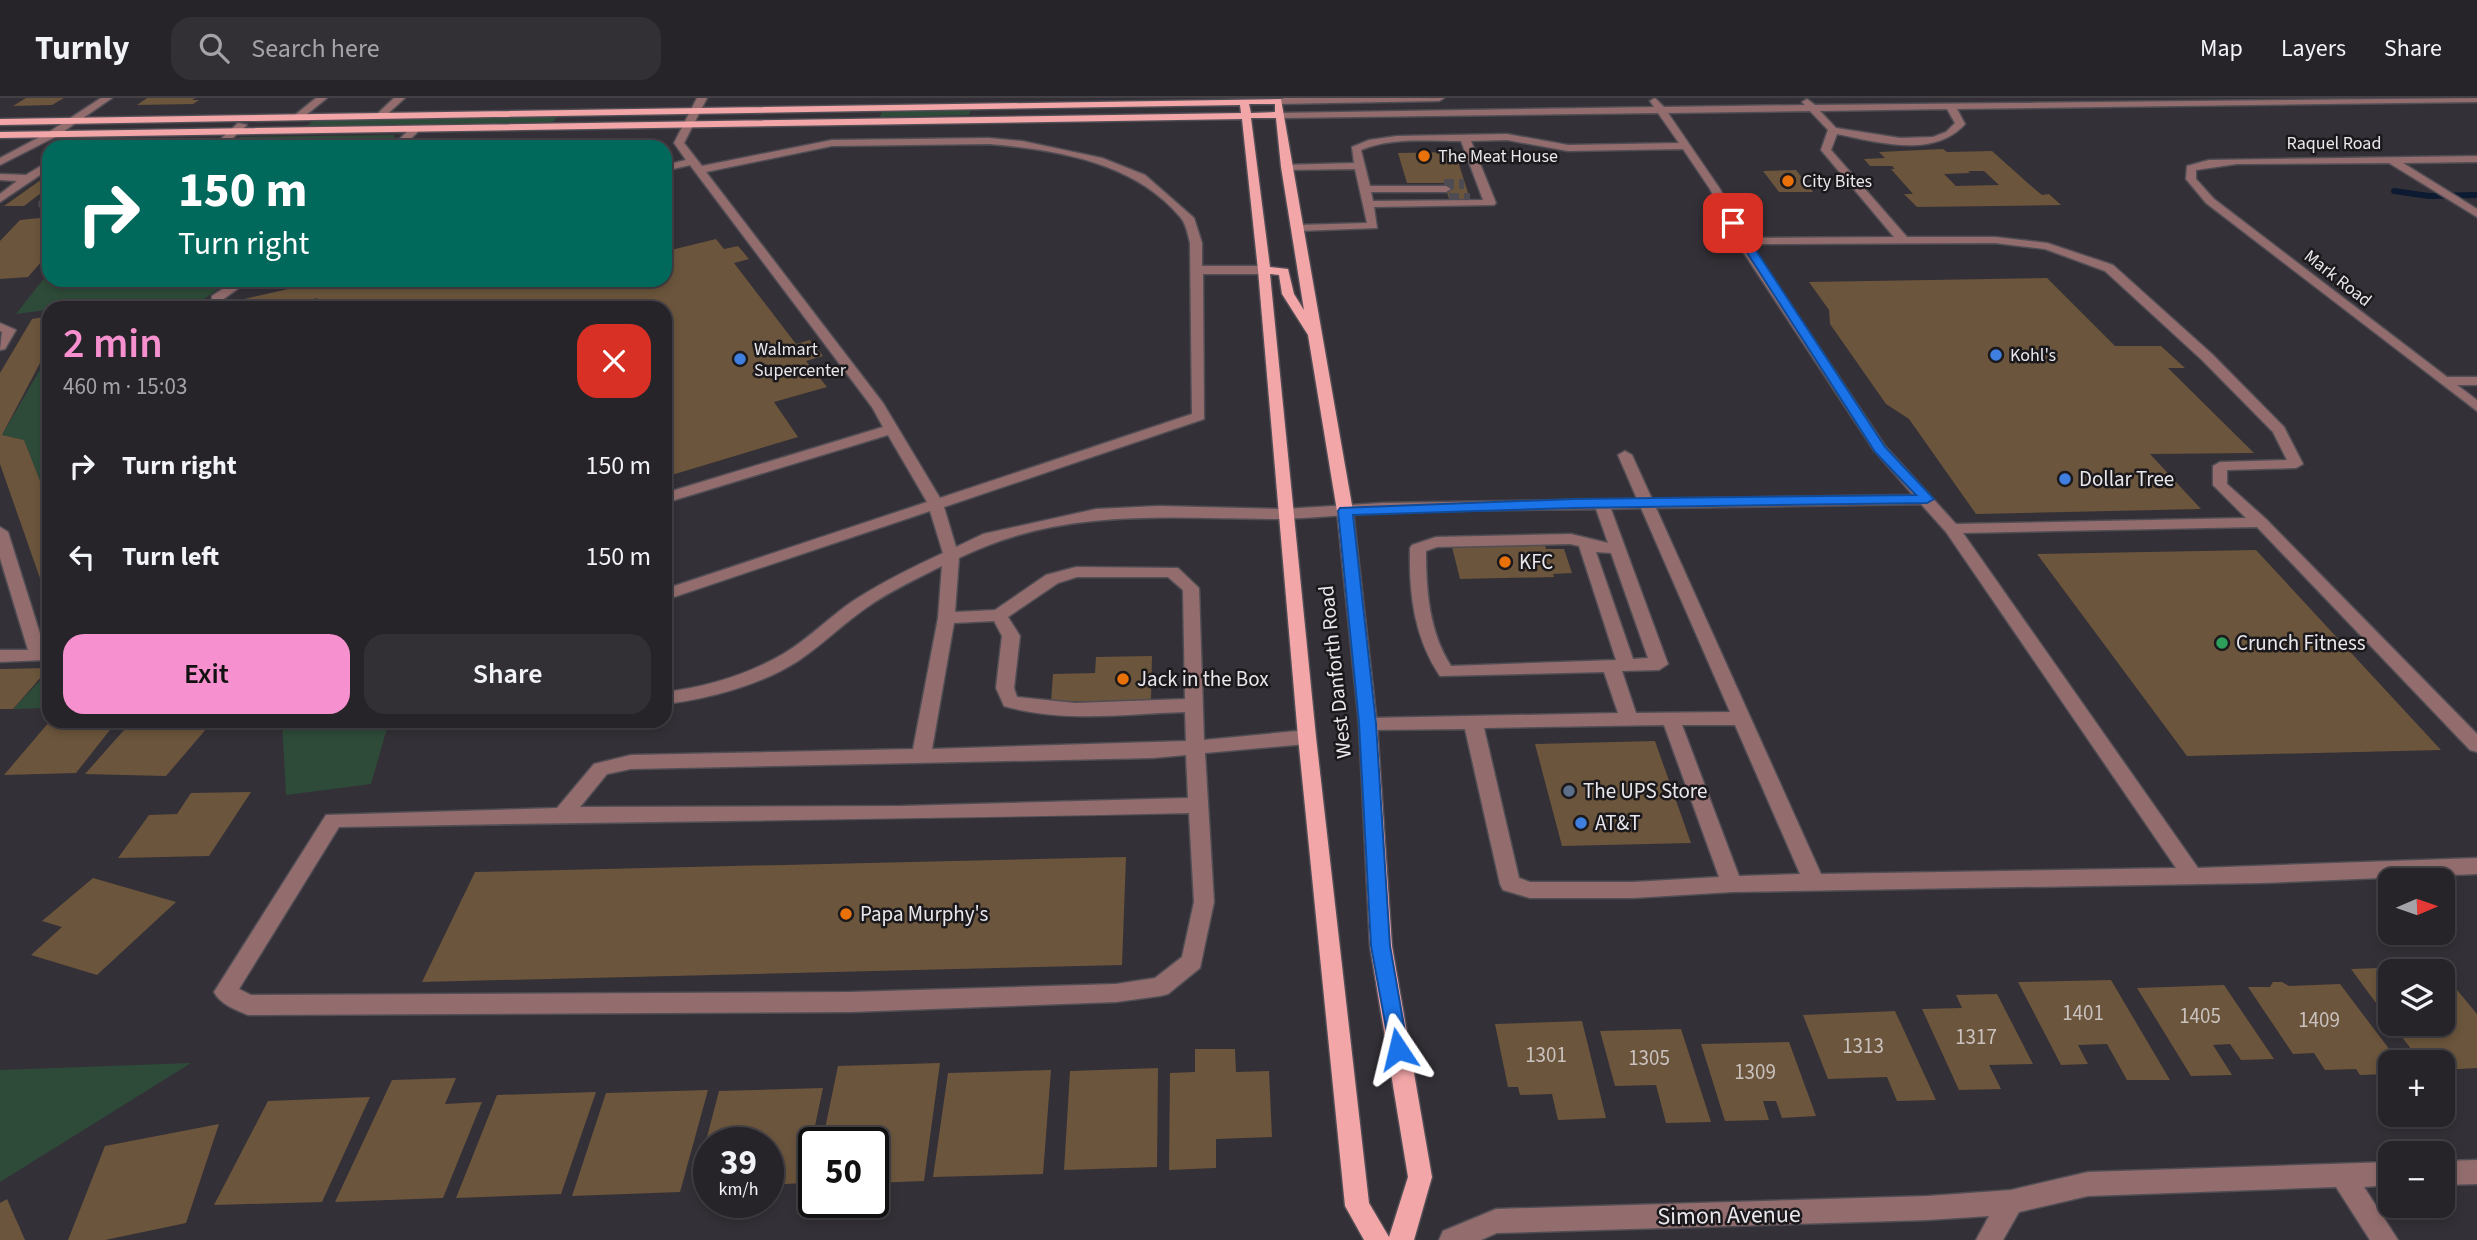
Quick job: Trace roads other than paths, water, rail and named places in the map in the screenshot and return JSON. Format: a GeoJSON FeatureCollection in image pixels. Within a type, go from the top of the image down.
{"type":"FeatureCollection","features":[{"type":"Feature","properties":{"kind":"main road"},"geometry":{"type":"LineString","coordinates":[[0,122],[1278,99]]}},
{"type":"Feature","properties":{"kind":"main road","name":"West Danforth Road"},"geometry":{"type":"LineString","coordinates":[[1278,99],[1286,167],[1318,340],[1345,511],[1368,723],[1381,946],[1420,1177],[1401,1240]]}},
{"type":"Feature","properties":{"kind":"main road","name":"West Danforth Road"},"geometry":{"type":"LineString","coordinates":[[1244,100],[1264,270],[1284,514],[1357,1206],[1378,1240]]}},
{"type":"Feature","properties":{"kind":"main road"},"geometry":{"type":"LineString","coordinates":[[970,120],[1021,112],[1055,111],[1055,101]]}},
{"type":"Feature","properties":{"kind":"main road"},"geometry":{"type":"LineString","coordinates":[[238,128],[417,128],[1280,115]]}},
{"type":"Feature","properties":{"kind":"main road"},"geometry":{"type":"LineString","coordinates":[[0,135],[190,131],[279,124],[299,117]]}},
{"type":"Feature","properties":{"kind":"main road"},"geometry":{"type":"LineString","coordinates":[[1264,270],[1284,272],[1289,294],[1318,340]]}},
{"type":"Feature","properties":{"kind":"street"},"geometry":{"type":"LineString","coordinates":[[0,162],[53,134],[107,98]]}},
{"type":"Feature","properties":{"kind":"street"},"geometry":{"type":"LineString","coordinates":[[299,117],[322,98]]}},
{"type":"Feature","properties":{"kind":"street"},"geometry":{"type":"LineString","coordinates":[[380,116],[400,98]]}},
{"type":"Feature","properties":{"kind":"street"},"geometry":{"type":"LineString","coordinates":[[702,98],[679,143],[872,398],[936,504],[951,555],[946,618],[920,756]]}},
{"type":"Feature","properties":{"kind":"street"},"geometry":{"type":"LineString","coordinates":[[1278,99],[1439,98]]}},
{"type":"Feature","properties":{"kind":"street"},"geometry":{"type":"LineString","coordinates":[[1862,98],[1807,101],[1833,130],[1892,141],[1936,139],[1954,132],[1960,124],[1951,107]]}},
{"type":"Feature","properties":{"kind":"street"},"geometry":{"type":"LineString","coordinates":[[1968,107],[1999,100],[2044,98]]}},
{"type":"Feature","properties":{"kind":"street"},"geometry":{"type":"LineString","coordinates":[[1280,115],[1657,103],[1968,107],[2477,99]]}},
{"type":"Feature","properties":{"kind":"street"},"geometry":{"type":"LineString","coordinates":[[1657,103],[1715,189],[1742,241],[1880,449],[1952,529],[2192,876]]}},
{"type":"Feature","properties":{"kind":"street"},"geometry":{"type":"LineString","coordinates":[[1502,110],[1507,137]]}},
{"type":"Feature","properties":{"kind":"street"},"geometry":{"type":"LineString","coordinates":[[225,140],[238,128]]}},
{"type":"Feature","properties":{"kind":"street"},"geometry":{"type":"LineString","coordinates":[[404,140],[417,128]]}},
{"type":"Feature","properties":{"kind":"street"},"geometry":{"type":"LineString","coordinates":[[1833,130],[1826,150],[1903,240]]}},
{"type":"Feature","properties":{"kind":"street"},"geometry":{"type":"LineString","coordinates":[[1298,228],[1373,226],[1356,149],[1369,143],[1397,139],[1507,137],[1568,148],[1685,146]]}},
{"type":"Feature","properties":{"kind":"street"},"geometry":{"type":"LineString","coordinates":[[1366,195],[1480,192],[1465,138]]}},
{"type":"Feature","properties":{"kind":"street"},"geometry":{"type":"LineString","coordinates":[[672,168],[832,143],[989,141],[1057,149],[1098,160],[1142,177],[1188,218],[1196,243],[1199,416],[672,593]]}},
{"type":"Feature","properties":{"kind":"street","name":"Raquel Road"},"geometry":{"type":"LineString","coordinates":[[2191,168],[2238,161],[2477,159]]}},
{"type":"Feature","properties":{"kind":"street"},"geometry":{"type":"LineString","coordinates":[[2393,161],[2477,214]]}},
{"type":"Feature","properties":{"kind":"street"},"geometry":{"type":"LineString","coordinates":[[1286,167],[1359,166]]}},
{"type":"Feature","properties":{"kind":"street","name":"Mark Road"},"geometry":{"type":"LineString","coordinates":[[2191,168],[2191,179],[2210,201],[2477,407]]}},
{"type":"Feature","properties":{"kind":"street"},"geometry":{"type":"LineString","coordinates":[[0,199],[42,169]]}},
{"type":"Feature","properties":{"kind":"street"},"geometry":{"type":"LineString","coordinates":[[0,177],[28,178]]}},
{"type":"Feature","properties":{"kind":"street"},"geometry":{"type":"LineString","coordinates":[[1366,195],[1447,191]]}},
{"type":"Feature","properties":{"kind":"street"},"geometry":{"type":"LineString","coordinates":[[1742,241],[1995,240],[2046,246],[2109,268],[2207,357],[2279,430],[2296,464],[2220,466],[2220,485],[2261,522],[2477,745]]}},
{"type":"Feature","properties":{"kind":"street"},"geometry":{"type":"LineString","coordinates":[[1197,270],[1264,270]]}},
{"type":"Feature","properties":{"kind":"street"},"geometry":{"type":"LineString","coordinates":[[216,301],[234,287]]}},
{"type":"Feature","properties":{"kind":"street"},"geometry":{"type":"LineString","coordinates":[[0,327],[10,330],[0,346]]}},
{"type":"Feature","properties":{"kind":"street"},"geometry":{"type":"LineString","coordinates":[[2444,381],[2477,381]]}},
{"type":"Feature","properties":{"kind":"street"},"geometry":{"type":"LineString","coordinates":[[672,496],[892,429]]}},
{"type":"Feature","properties":{"kind":"street"},"geometry":{"type":"LineString","coordinates":[[1625,455],[1814,882]]}},
{"type":"Feature","properties":{"kind":"street"},"geometry":{"type":"LineString","coordinates":[[672,697],[698,694],[740,681],[790,658],[860,604],[892,584],[989,537],[1096,514],[1159,511],[1284,514],[1601,503],[1927,499]]}},
{"type":"Feature","properties":{"kind":"street"},"geometry":{"type":"LineString","coordinates":[[1601,503],[1618,548],[1659,664],[1446,672],[1439,662],[1428,633],[1418,573],[1418,548],[1436,542],[1571,540],[1618,548]]}},
{"type":"Feature","properties":{"kind":"street"},"geometry":{"type":"LineString","coordinates":[[1952,529],[2261,522]]}},
{"type":"Feature","properties":{"kind":"street"},"geometry":{"type":"LineString","coordinates":[[0,532],[38,656],[0,656]]}},
{"type":"Feature","properties":{"kind":"street"},"geometry":{"type":"LineString","coordinates":[[1586,544],[1619,665],[1629,719]]}},
{"type":"Feature","properties":{"kind":"street"},"geometry":{"type":"LineString","coordinates":[[946,618],[999,615],[1052,579],[1076,572],[1172,572],[1191,588],[1195,748],[1199,804],[1204,902],[1192,962],[1160,987],[1116,993],[851,1002],[461,1005],[248,1005],[225,992],[333,820],[562,815],[901,813],[1199,804]]}},
{"type":"Feature","properties":{"kind":"street"},"geometry":{"type":"LineString","coordinates":[[999,615],[1011,636],[1006,688],[1010,702],[1025,707],[1085,708],[1194,705]]}},
{"type":"Feature","properties":{"kind":"street"},"geometry":{"type":"LineString","coordinates":[[1368,723],[1741,718]]}},
{"type":"Feature","properties":{"kind":"street"},"geometry":{"type":"LineString","coordinates":[[1671,719],[1732,884]]}},
{"type":"Feature","properties":{"kind":"street"},"geometry":{"type":"LineString","coordinates":[[1474,722],[1510,884],[1530,890],[2192,876],[2477,866]]}},
{"type":"Feature","properties":{"kind":"street"},"geometry":{"type":"LineString","coordinates":[[562,815],[601,769],[631,762],[1153,751],[1307,737]]}},
{"type":"Feature","properties":{"kind":"street"},"geometry":{"type":"LineString","coordinates":[[2455,1173],[2477,1172]]}},
{"type":"Feature","properties":{"kind":"street","name":"Simon Avenue"},"geometry":{"type":"LineString","coordinates":[[1452,1240],[1496,1221],[1785,1214],[2011,1202],[2088,1184],[2378,1175]]}},
{"type":"Feature","properties":{"kind":"street"},"geometry":{"type":"LineString","coordinates":[[2343,1176],[2385,1240]]}},
{"type":"Feature","properties":{"kind":"street"},"geometry":{"type":"LineString","coordinates":[[1989,1240],[2011,1202]]}},
{"type":"Feature","properties":{"kind":"waterway"},"geometry":{"type":"LineString","coordinates":[[2394,191],[2429,196],[2477,195]]}},
{"type":"Feature","properties":{"kind":"tunnel"},"geometry":{"type":"LineString","coordinates":[[1444,184],[1464,184]]}},
{"type":"Feature","properties":{"kind":"tunnel"},"geometry":{"type":"LineString","coordinates":[[1449,198],[1470,198]]}},
{"type":"Feature","properties":{"kind":"place","name":"The Meat House"},"geometry":{"type":"Point","coordinates":[1424,156]}},
{"type":"Feature","properties":{"kind":"place","name":"City Bites"},"geometry":{"type":"Point","coordinates":[1788,181]}},
{"type":"Feature","properties":{"kind":"place","name":"Kohl's"},"geometry":{"type":"Point","coordinates":[1996,355]}},
{"type":"Feature","properties":{"kind":"place","name":"Walmart Supercenter"},"geometry":{"type":"Point","coordinates":[740,359]}},
{"type":"Feature","properties":{"kind":"place","name":"Dollar Tree"},"geometry":{"type":"Point","coordinates":[2065,479]}},
{"type":"Feature","properties":{"kind":"place","name":"KFC"},"geometry":{"type":"Point","coordinates":[1505,562]}},
{"type":"Feature","properties":{"kind":"place","name":"Crunch Fitness"},"geometry":{"type":"Point","coordinates":[2222,643]}},
{"type":"Feature","properties":{"kind":"place","name":"Jack in the Box"},"geometry":{"type":"Point","coordinates":[1123,679]}},
{"type":"Feature","properties":{"kind":"place","name":"The UPS Store"},"geometry":{"type":"Point","coordinates":[1569,791]}},
{"type":"Feature","properties":{"kind":"place","name":"AT&T"},"geometry":{"type":"Point","coordinates":[1581,823]}},
{"type":"Feature","properties":{"kind":"place","name":"Papa Murphy's"},"geometry":{"type":"Point","coordinates":[846,914]}}]}
